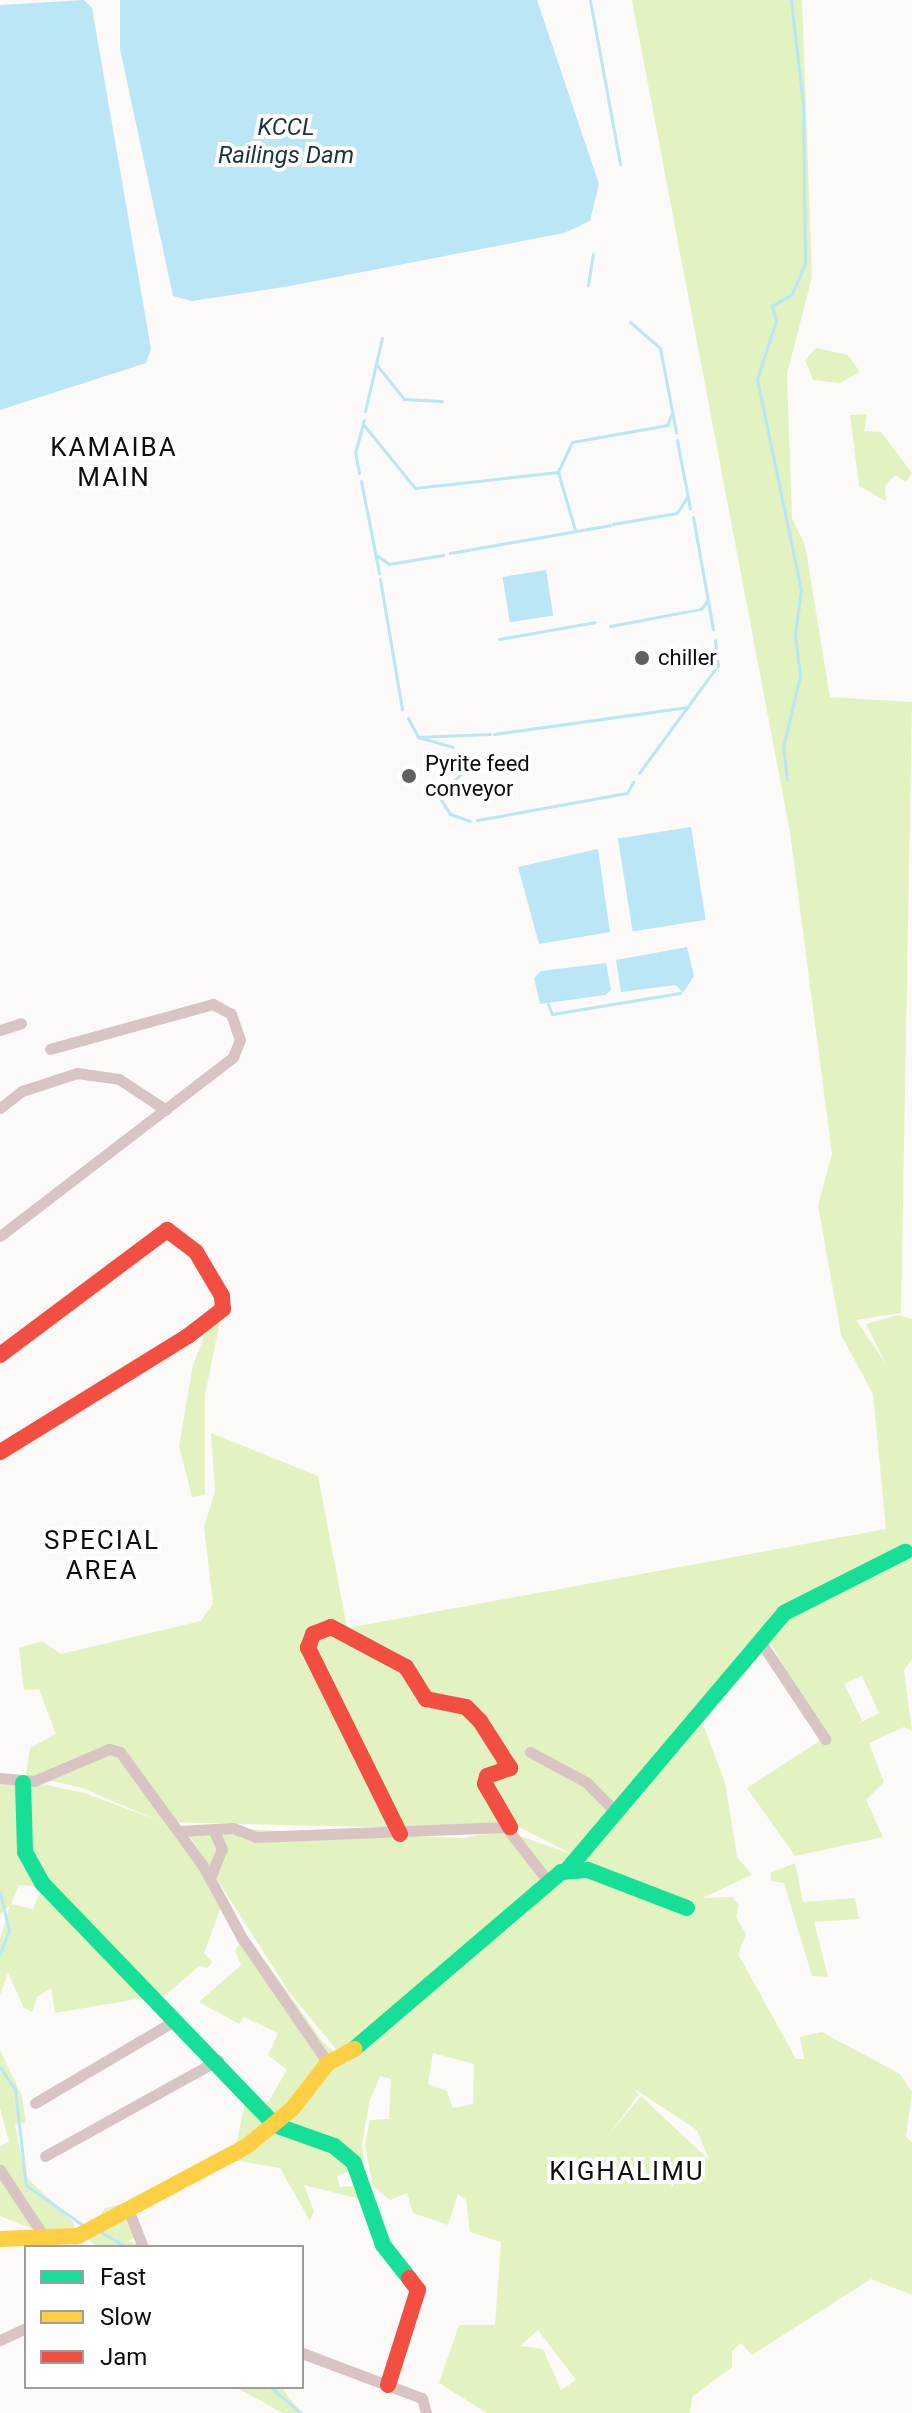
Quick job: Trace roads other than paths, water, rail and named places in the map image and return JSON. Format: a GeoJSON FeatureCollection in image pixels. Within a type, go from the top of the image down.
{"type":"FeatureCollection","features":[{"type":"Feature","properties":{"kind":"street"},"geometry":{"type":"LineString","coordinates":[[0,1236],[237,1053],[239,1030],[219,1005],[50,1049]]}},
{"type":"Feature","properties":{"kind":"street"},"geometry":{"type":"LineString","coordinates":[[0,1030],[21,1023]]}},
{"type":"Feature","properties":{"kind":"street"},"geometry":{"type":"LineString","coordinates":[[0,1108],[22,1091],[77,1073],[119,1079],[166,1110]]}},
{"type":"Feature","properties":{"kind":"street"},"geometry":{"type":"LineString","coordinates":[[0,1355],[167,1230],[196,1252],[222,1296],[223,1309],[188,1336],[0,1452]]}},
{"type":"Feature","properties":{"kind":"street"},"geometry":{"type":"LineString","coordinates":[[0,2239],[41,2232],[70,2238],[128,2209],[275,2125],[328,2063],[370,2040],[500,1931],[547,1880],[568,1869],[614,1810],[760,1641],[795,1605],[905,1552]]}},
{"type":"Feature","properties":{"kind":"street"},"geometry":{"type":"LineString","coordinates":[[400,1834],[308,1648],[313,1634],[331,1627],[406,1667],[426,1699],[466,1707],[480,1721],[510,1768],[487,1776],[485,1784],[547,1880]]}},
{"type":"Feature","properties":{"kind":"street"},"geometry":{"type":"LineString","coordinates":[[760,1641],[825,1739]]}},
{"type":"Feature","properties":{"kind":"street"},"geometry":{"type":"LineString","coordinates":[[0,1778],[23,1783],[114,1749],[179,1831],[328,2063]]}},
{"type":"Feature","properties":{"kind":"street"},"geometry":{"type":"LineString","coordinates":[[530,1752],[586,1782],[614,1810]]}},
{"type":"Feature","properties":{"kind":"street"},"geometry":{"type":"LineString","coordinates":[[23,1783],[25,1852],[42,1883],[218,2060],[275,2125],[347,2154],[383,2245],[418,2289],[388,2385]]}},
{"type":"Feature","properties":{"kind":"street"},"geometry":{"type":"LineString","coordinates":[[179,1831],[400,1834],[510,1827]]}},
{"type":"Feature","properties":{"kind":"street"},"geometry":{"type":"LineString","coordinates":[[210,1878],[222,1849],[214,1831]]}},
{"type":"Feature","properties":{"kind":"street"},"geometry":{"type":"LineString","coordinates":[[568,1869],[687,1908]]}},
{"type":"Feature","properties":{"kind":"street"},"geometry":{"type":"LineString","coordinates":[[35,2103],[176,2020]]}},
{"type":"Feature","properties":{"kind":"street"},"geometry":{"type":"LineString","coordinates":[[45,2156],[218,2060]]}},
{"type":"Feature","properties":{"kind":"street"},"geometry":{"type":"LineString","coordinates":[[0,2170],[41,2232]]}},
{"type":"Feature","properties":{"kind":"street"},"geometry":{"type":"LineString","coordinates":[[128,2209],[142,2245]]}},
{"type":"Feature","properties":{"kind":"street"},"geometry":{"type":"LineString","coordinates":[[0,2340],[24,2329]]}},
{"type":"Feature","properties":{"kind":"street"},"geometry":{"type":"LineString","coordinates":[[304,2354],[422,2398],[426,2413]]}},
{"type":"Feature","properties":{"kind":"water"},"geometry":{"type":"Polygon","coordinates":[[[84,0],[92,8],[151,349],[146,363],[0,410],[0,5],[84,0]]]}},
{"type":"Feature","properties":{"kind":"water","name":"KCCL Railings Dam"},"geometry":{"type":"Polygon","coordinates":[[[120,0],[537,0],[599,184],[590,221],[564,233],[290,286],[192,301],[173,296],[120,49],[120,0]]]}},
{"type":"Feature","properties":{"kind":"water"},"geometry":{"type":"Polygon","coordinates":[[[546,570],[553,615],[510,622],[503,577],[546,570]]]}},
{"type":"Feature","properties":{"kind":"water"},"geometry":{"type":"Polygon","coordinates":[[[691,827],[706,920],[633,931],[618,839],[691,827]]]}},
{"type":"Feature","properties":{"kind":"water"},"geometry":{"type":"Polygon","coordinates":[[[598,849],[610,932],[539,944],[518,867],[598,849]]]}},
{"type":"Feature","properties":{"kind":"water"},"geometry":{"type":"Polygon","coordinates":[[[687,947],[694,976],[683,993],[676,985],[621,992],[616,960],[687,947]]]}},
{"type":"Feature","properties":{"kind":"water"},"geometry":{"type":"Polygon","coordinates":[[[606,963],[611,990],[605,995],[540,1004],[534,978],[541,971],[606,963]]]}},
{"type":"Feature","properties":{"kind":"waterway"},"geometry":{"type":"LineString","coordinates":[[590,0],[620,164]]}},
{"type":"Feature","properties":{"kind":"waterway"},"geometry":{"type":"LineString","coordinates":[[787,779],[783,747],[800,676],[795,634],[801,590],[757,379],[776,321],[772,306],[792,294],[805,264],[803,104],[791,0]]}},
{"type":"Feature","properties":{"kind":"waterway"},"geometry":{"type":"LineString","coordinates":[[588,285],[593,254]]}},
{"type":"Feature","properties":{"kind":"waterway"},"geometry":{"type":"LineString","coordinates":[[630,322],[660,348],[676,432]]}},
{"type":"Feature","properties":{"kind":"waterway"},"geometry":{"type":"LineString","coordinates":[[365,411],[382,338]]}},
{"type":"Feature","properties":{"kind":"waterway"},"geometry":{"type":"LineString","coordinates":[[376,364],[404,399],[442,401]]}},
{"type":"Feature","properties":{"kind":"waterway"},"geometry":{"type":"LineString","coordinates":[[558,472],[572,442],[667,425],[672,413]]}},
{"type":"Feature","properties":{"kind":"waterway"},"geometry":{"type":"LineString","coordinates":[[359,473],[355,453],[364,420]]}},
{"type":"Feature","properties":{"kind":"waterway"},"geometry":{"type":"LineString","coordinates":[[363,424],[415,488],[558,472],[575,530]]}},
{"type":"Feature","properties":{"kind":"waterway"},"geometry":{"type":"LineString","coordinates":[[677,440],[690,509]]}},
{"type":"Feature","properties":{"kind":"waterway"},"geometry":{"type":"LineString","coordinates":[[361,481],[379,573]]}},
{"type":"Feature","properties":{"kind":"waterway"},"geometry":{"type":"LineString","coordinates":[[613,524],[677,513],[687,497]]}},
{"type":"Feature","properties":{"kind":"waterway"},"geometry":{"type":"LineString","coordinates":[[693,517],[713,629]]}},
{"type":"Feature","properties":{"kind":"waterway"},"geometry":{"type":"LineString","coordinates":[[450,553],[610,525]]}},
{"type":"Feature","properties":{"kind":"waterway"},"geometry":{"type":"LineString","coordinates":[[375,554],[389,564],[443,555]]}},
{"type":"Feature","properties":{"kind":"waterway"},"geometry":{"type":"LineString","coordinates":[[380,579],[402,709]]}},
{"type":"Feature","properties":{"kind":"waterway"},"geometry":{"type":"LineString","coordinates":[[610,626],[701,609],[707,601]]}},
{"type":"Feature","properties":{"kind":"waterway"},"geometry":{"type":"LineString","coordinates":[[499,639],[595,622]]}},
{"type":"Feature","properties":{"kind":"waterway"},"geometry":{"type":"LineString","coordinates":[[639,773],[718,665],[715,640]]}},
{"type":"Feature","properties":{"kind":"waterway"},"geometry":{"type":"LineString","coordinates":[[494,734],[688,707]]}},
{"type":"Feature","properties":{"kind":"waterway"},"geometry":{"type":"LineString","coordinates":[[408,718],[418,737],[453,747]]}},
{"type":"Feature","properties":{"kind":"waterway"},"geometry":{"type":"LineString","coordinates":[[418,737],[490,734]]}},
{"type":"Feature","properties":{"kind":"waterway"},"geometry":{"type":"LineString","coordinates":[[455,755],[463,772],[438,795],[450,814],[470,821]]}},
{"type":"Feature","properties":{"kind":"waterway"},"geometry":{"type":"LineString","coordinates":[[477,820],[627,793],[633,782]]}},
{"type":"Feature","properties":{"kind":"waterway"},"geometry":{"type":"LineString","coordinates":[[548,1004],[552,1014],[680,993]]}},
{"type":"Feature","properties":{"kind":"waterway"},"geometry":{"type":"LineString","coordinates":[[0,1892],[9,1930],[0,1954]]}},
{"type":"Feature","properties":{"kind":"waterway"},"geometry":{"type":"LineString","coordinates":[[0,2067],[15,2089],[26,2185],[84,2226]]}},
{"type":"Feature","properties":{"kind":"waterway"},"geometry":{"type":"LineString","coordinates":[[99,2231],[124,2245]]}},
{"type":"Feature","properties":{"kind":"waterway"},"geometry":{"type":"LineString","coordinates":[[272,2389],[301,2413]]}},
{"type":"Feature","properties":{"kind":"place","name":"chiller"},"geometry":{"type":"Point","coordinates":[642,658]}},
{"type":"Feature","properties":{"kind":"place","name":"Pyrite feed conveyor"},"geometry":{"type":"Point","coordinates":[409,776]}},
{"type":"Feature","properties":{"kind":"district","name":"KAMAIBA MAIN"},"geometry":{"type":"Point","coordinates":[114,463]}},
{"type":"Feature","properties":{"kind":"district","name":"SPECIAL AREA"},"geometry":{"type":"Point","coordinates":[102,1556]}},
{"type":"Feature","properties":{"kind":"district","name":"KIGHALIMU"},"geometry":{"type":"Point","coordinates":[627,2172]}}]}
